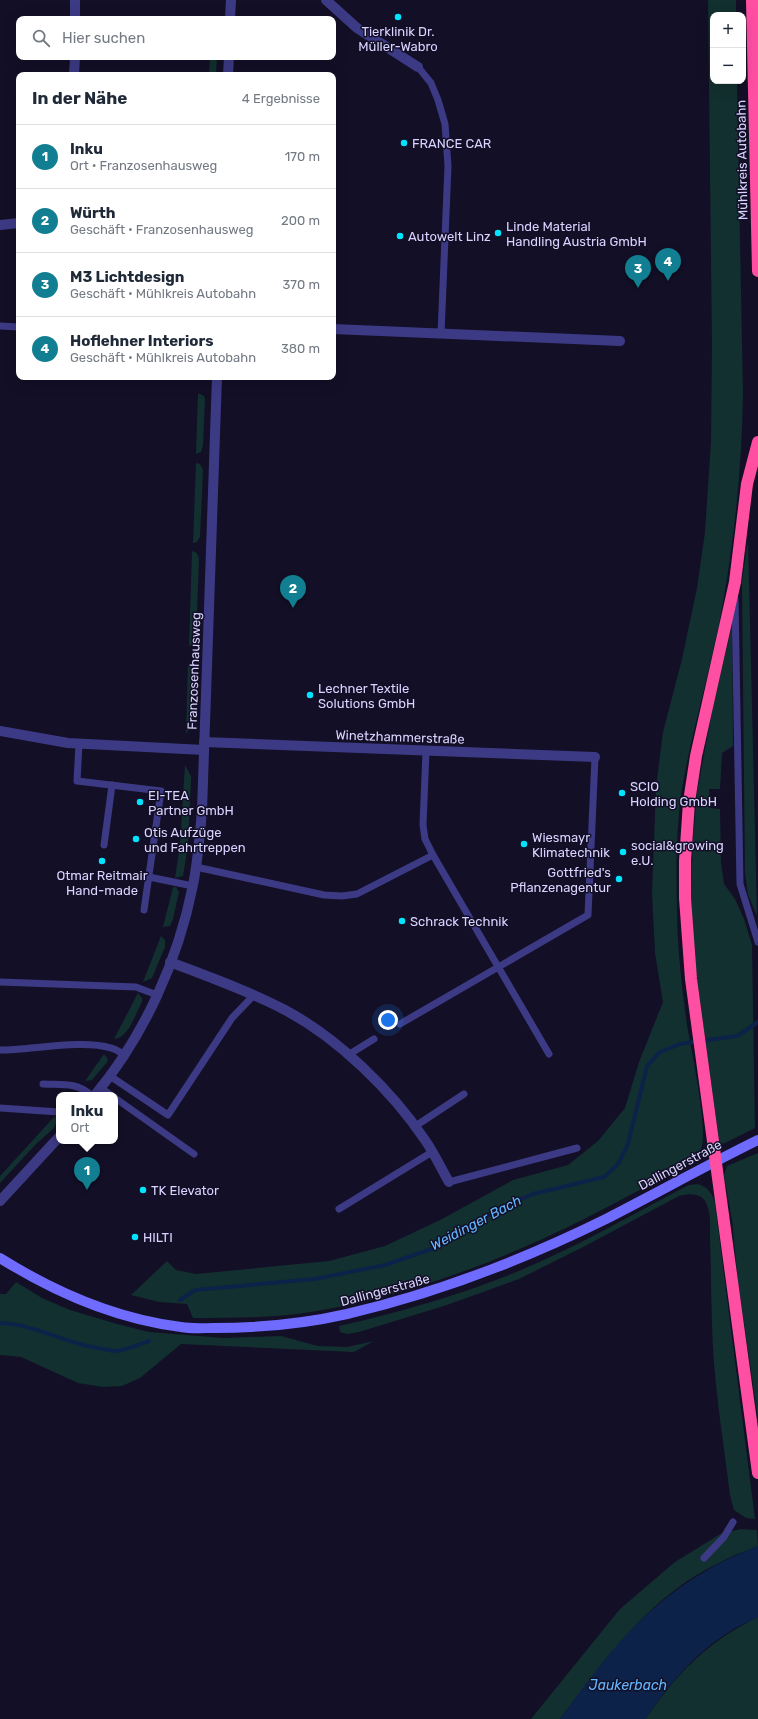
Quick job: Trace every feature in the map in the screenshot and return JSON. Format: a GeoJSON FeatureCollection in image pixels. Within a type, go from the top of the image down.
{"type":"FeatureCollection","features":[{"type":"Feature","properties":{"kind":"highway","name":"Mühlkreis Autobahn"},"geometry":{"type":"LineString","coordinates":[[752,0],[758,271]]}},
{"type":"Feature","properties":{"kind":"highway"},"geometry":{"type":"LineString","coordinates":[[758,442],[746,484],[735,582],[696,756],[689,802],[685,861],[685,898],[691,979],[758,1473]]}},
{"type":"Feature","properties":{"kind":"street"},"geometry":{"type":"LineString","coordinates":[[75,0],[75,16]]}},
{"type":"Feature","properties":{"kind":"street"},"geometry":{"type":"LineString","coordinates":[[230,16],[231,0]]}},
{"type":"Feature","properties":{"kind":"street"},"geometry":{"type":"LineString","coordinates":[[326,0],[357,28],[418,67]]}},
{"type":"Feature","properties":{"kind":"street"},"geometry":{"type":"LineString","coordinates":[[74,72],[75,60]]}},
{"type":"Feature","properties":{"kind":"street"},"geometry":{"type":"LineString","coordinates":[[228,72],[229,60]]}},
{"type":"Feature","properties":{"kind":"street"},"geometry":{"type":"LineString","coordinates":[[0,225],[16,223]]}},
{"type":"Feature","properties":{"kind":"street"},"geometry":{"type":"LineString","coordinates":[[336,329],[620,340]]}},
{"type":"Feature","properties":{"kind":"street","name":"Franzosenhausweg"},"geometry":{"type":"LineString","coordinates":[[98,1091],[110,1076],[145,1021],[170,962],[193,886],[202,810],[217,380]]}},
{"type":"Feature","properties":{"kind":"street","name":"Winetzhammerstraße"},"geometry":{"type":"LineString","coordinates":[[0,732],[80,744],[426,751],[595,757]]}},
{"type":"Feature","properties":{"kind":"street"},"geometry":{"type":"LineString","coordinates":[[170,962],[285,1010],[312,1026],[348,1055],[389,1095],[432,1152],[449,1182]]}},
{"type":"Feature","properties":{"kind":"street"},"geometry":{"type":"LineString","coordinates":[[0,1201],[56,1140]]}},
{"type":"Feature","properties":{"kind":"street","name":"Dallingerstraße"},"geometry":{"type":"LineString","coordinates":[[0,1258],[60,1292],[91,1305],[141,1320],[183,1328],[249,1328],[296,1323],[383,1306],[437,1290],[489,1271],[606,1219],[758,1140]]}},
{"type":"Feature","properties":{"kind":"lane"},"geometry":{"type":"LineString","coordinates":[[418,67],[431,84],[438,100],[445,131],[448,166],[441,334]]}},
{"type":"Feature","properties":{"kind":"lane"},"geometry":{"type":"LineString","coordinates":[[0,326],[16,326]]}},
{"type":"Feature","properties":{"kind":"lane"},"geometry":{"type":"LineString","coordinates":[[735,582],[740,884],[758,942]]}},
{"type":"Feature","properties":{"kind":"lane"},"geometry":{"type":"LineString","coordinates":[[80,744],[77,781],[161,791],[144,910]]}},
{"type":"Feature","properties":{"kind":"lane"},"geometry":{"type":"LineString","coordinates":[[426,751],[423,825],[425,839],[549,1054]]}},
{"type":"Feature","properties":{"kind":"lane"},"geometry":{"type":"LineString","coordinates":[[400,1024],[588,915],[595,757]]}},
{"type":"Feature","properties":{"kind":"lane"},"geometry":{"type":"LineString","coordinates":[[104,845],[112,785]]}},
{"type":"Feature","properties":{"kind":"lane"},"geometry":{"type":"LineString","coordinates":[[196,867],[324,895],[342,896],[357,894],[367,890],[433,855]]}},
{"type":"Feature","properties":{"kind":"lane"},"geometry":{"type":"LineString","coordinates":[[149,876],[193,886]]}},
{"type":"Feature","properties":{"kind":"lane"},"geometry":{"type":"LineString","coordinates":[[0,982],[136,987],[157,995]]}},
{"type":"Feature","properties":{"kind":"lane"},"geometry":{"type":"LineString","coordinates":[[110,1076],[168,1115],[232,1018],[253,996]]}},
{"type":"Feature","properties":{"kind":"lane"},"geometry":{"type":"LineString","coordinates":[[348,1055],[374,1039]]}},
{"type":"Feature","properties":{"kind":"lane"},"geometry":{"type":"LineString","coordinates":[[0,1050],[83,1045],[105,1046],[113,1048],[124,1055]]}},
{"type":"Feature","properties":{"kind":"lane"},"geometry":{"type":"LineString","coordinates":[[43,1084],[77,1086],[83,1088],[88,1092]]}},
{"type":"Feature","properties":{"kind":"lane"},"geometry":{"type":"LineString","coordinates":[[414,1127],[464,1094]]}},
{"type":"Feature","properties":{"kind":"lane"},"geometry":{"type":"LineString","coordinates":[[118,1100],[194,1154]]}},
{"type":"Feature","properties":{"kind":"lane"},"geometry":{"type":"LineString","coordinates":[[0,1108],[56,1112]]}},
{"type":"Feature","properties":{"kind":"lane"},"geometry":{"type":"LineString","coordinates":[[449,1182],[577,1148]]}},
{"type":"Feature","properties":{"kind":"lane"},"geometry":{"type":"LineString","coordinates":[[339,1208],[432,1152]]}},
{"type":"Feature","properties":{"kind":"lane"},"geometry":{"type":"LineString","coordinates":[[704,1558],[724,1537],[734,1522]]}},
{"type":"Feature","properties":{"kind":"green space"},"geometry":{"type":"Polygon","coordinates":[[[708,0],[736,0],[736,12],[710,12],[710,84],[737,84],[743,394],[739,473],[734,525],[723,603],[683,783],[677,846],[677,923],[679,952],[687,1025],[703,1126],[703,1140],[701,1149],[688,1163],[669,1175],[554,1234],[475,1267],[394,1294],[353,1304],[296,1314],[208,1318],[193,1318],[187,1304],[159,1302],[131,1295],[167,1261],[176,1270],[196,1274],[329,1261],[385,1246],[442,1219],[513,1180],[568,1165],[598,1141],[625,1108],[639,1062],[663,1002],[655,953],[652,893],[656,788],[663,732],[682,659],[697,588],[705,532],[711,441],[712,345],[708,0]]]}},
{"type":"Feature","properties":{"kind":"green space"},"geometry":{"type":"Polygon","coordinates":[[[210,60],[217,60],[216,72],[209,72],[210,60]]]}},
{"type":"Feature","properties":{"kind":"green space"},"geometry":{"type":"Polygon","coordinates":[[[198,393],[204,396],[205,399],[203,445],[201,452],[196,454],[198,393]]]}},
{"type":"Feature","properties":{"kind":"green space"},"geometry":{"type":"Polygon","coordinates":[[[196,463],[200,464],[203,470],[200,537],[197,542],[193,543],[196,463]]]}},
{"type":"Feature","properties":{"kind":"green space"},"geometry":{"type":"Polygon","coordinates":[[[748,540],[757,916],[748,895],[745,874],[742,581],[748,540]]]}},
{"type":"Feature","properties":{"kind":"green space"},"geometry":{"type":"Polygon","coordinates":[[[192,551],[197,553],[199,559],[196,639],[195,643],[189,646],[192,551]]]}},
{"type":"Feature","properties":{"kind":"green space"},"geometry":{"type":"Polygon","coordinates":[[[732,625],[733,746],[722,753],[720,789],[709,789],[710,808],[720,809],[721,862],[724,884],[735,899],[744,919],[752,945],[755,1128],[721,1144],[719,1140],[694,957],[691,898],[693,840],[697,792],[713,706],[732,625]]]}},
{"type":"Feature","properties":{"kind":"green space"},"geometry":{"type":"Polygon","coordinates":[[[188,663],[192,664],[196,669],[193,723],[186,734],[188,663]]]}},
{"type":"Feature","properties":{"kind":"green space"},"geometry":{"type":"Polygon","coordinates":[[[185,765],[191,776],[188,845],[183,876],[175,878],[180,845],[185,765]]]}},
{"type":"Feature","properties":{"kind":"green space"},"geometry":{"type":"Polygon","coordinates":[[[173,887],[176,887],[179,892],[173,919],[170,926],[163,927],[173,887]]]}},
{"type":"Feature","properties":{"kind":"green space"},"geometry":{"type":"Polygon","coordinates":[[[161,936],[165,940],[165,947],[152,978],[143,982],[161,936]]]}},
{"type":"Feature","properties":{"kind":"green space"},"geometry":{"type":"Polygon","coordinates":[[[138,993],[142,998],[142,1002],[131,1025],[124,1034],[119,1038],[114,1039],[138,993]]]}},
{"type":"Feature","properties":{"kind":"green space"},"geometry":{"type":"Polygon","coordinates":[[[104,1054],[108,1061],[92,1080],[85,1081],[104,1054]]]}},
{"type":"Feature","properties":{"kind":"green space"},"geometry":{"type":"Polygon","coordinates":[[[55,1116],[56,1123],[54,1128],[36,1144],[0,1183],[0,1176],[55,1116]]]}},
{"type":"Feature","properties":{"kind":"green space"},"geometry":{"type":"Polygon","coordinates":[[[758,1153],[758,1419],[738,1281],[732,1220],[724,1175],[727,1166],[758,1153]]]}},
{"type":"Feature","properties":{"kind":"green space"},"geometry":{"type":"Polygon","coordinates":[[[698,1184],[709,1191],[715,1203],[755,1519],[746,1518],[734,1510],[730,1495],[714,1366],[710,1217],[705,1201],[699,1196],[687,1194],[679,1196],[519,1279],[447,1305],[359,1332],[347,1334],[340,1332],[339,1326],[432,1302],[521,1270],[582,1242],[689,1185],[698,1184]]]}},
{"type":"Feature","properties":{"kind":"green space"},"geometry":{"type":"Polygon","coordinates":[[[16,1282],[42,1298],[70,1310],[149,1332],[223,1338],[281,1336],[318,1346],[347,1347],[374,1341],[354,1352],[181,1344],[140,1378],[122,1386],[103,1387],[78,1383],[21,1357],[0,1355],[0,1294],[6,1294],[16,1282]]]}},
{"type":"Feature","properties":{"kind":"green space"},"geometry":{"type":"Polygon","coordinates":[[[741,1529],[757,1530],[758,1546],[708,1569],[680,1586],[662,1600],[615,1648],[560,1719],[531,1719],[620,1609],[675,1562],[722,1533],[741,1529]]]}},
{"type":"Feature","properties":{"kind":"green space"},"geometry":{"type":"Polygon","coordinates":[[[758,1617],[758,1719],[645,1719],[670,1687],[694,1660],[722,1638],[758,1617]]]}},
{"type":"Feature","properties":{"kind":"water","name":"Jaukerbach"},"geometry":{"type":"Polygon","coordinates":[[[758,1546],[758,1617],[727,1633],[700,1653],[680,1674],[645,1719],[560,1719],[612,1651],[660,1603],[678,1589],[716,1565],[758,1546]]]}},
{"type":"Feature","properties":{"kind":"waterway","name":"Weidinger Bach"},"geometry":{"type":"LineString","coordinates":[[180,1300],[195,1290],[315,1279],[385,1265],[437,1247],[502,1207],[533,1194],[604,1177],[618,1164],[628,1144],[647,1066],[660,1052],[680,1044],[737,1036],[758,1022]]}},
{"type":"Feature","properties":{"kind":"waterway","name":"Weidinger Bach"},"geometry":{"type":"LineString","coordinates":[[0,1323],[13,1324],[37,1330],[85,1346],[112,1351],[124,1350],[149,1341]]}},
{"type":"Feature","properties":{"kind":"place","name":"Tierklinik Dr. Müller-Wabro"},"geometry":{"type":"Point","coordinates":[398,17]}},
{"type":"Feature","properties":{"kind":"place","name":"FRANCE CAR"},"geometry":{"type":"Point","coordinates":[404,143]}},
{"type":"Feature","properties":{"kind":"place","name":"Linde Material Handling Austria GmbH"},"geometry":{"type":"Point","coordinates":[498,233]}},
{"type":"Feature","properties":{"kind":"place","name":"Autowelt Linz"},"geometry":{"type":"Point","coordinates":[400,236]}},
{"type":"Feature","properties":{"kind":"place","name":"Hoflehner Interiors"},"geometry":{"type":"Point","coordinates":[668,281]}},
{"type":"Feature","properties":{"kind":"place","name":"M3 Lichtdesign"},"geometry":{"type":"Point","coordinates":[638,288]}},
{"type":"Feature","properties":{"kind":"place","name":"Würth"},"geometry":{"type":"Point","coordinates":[293,608]}},
{"type":"Feature","properties":{"kind":"place","name":"Lechner Textile Solutions GmbH"},"geometry":{"type":"Point","coordinates":[310,695]}},
{"type":"Feature","properties":{"kind":"place","name":"SCIO Holding GmbH"},"geometry":{"type":"Point","coordinates":[622,793]}},
{"type":"Feature","properties":{"kind":"place","name":"EI-TEA Partner GmbH"},"geometry":{"type":"Point","coordinates":[140,802]}},
{"type":"Feature","properties":{"kind":"place","name":"Otis Aufzüge und Fahrtreppen"},"geometry":{"type":"Point","coordinates":[136,839]}},
{"type":"Feature","properties":{"kind":"place","name":"Wiesmayr Klimatechnik"},"geometry":{"type":"Point","coordinates":[524,844]}},
{"type":"Feature","properties":{"kind":"place","name":"social&growing e.U."},"geometry":{"type":"Point","coordinates":[623,852]}},
{"type":"Feature","properties":{"kind":"place","name":"Otmar Reitmair Hand-made"},"geometry":{"type":"Point","coordinates":[102,861]}},
{"type":"Feature","properties":{"kind":"place","name":"Gottfried's Pflanzenagentur"},"geometry":{"type":"Point","coordinates":[619,879]}},
{"type":"Feature","properties":{"kind":"place","name":"Schrack Technik"},"geometry":{"type":"Point","coordinates":[402,921]}},
{"type":"Feature","properties":{"kind":"place","name":"Inku"},"geometry":{"type":"Point","coordinates":[87,1190]}},
{"type":"Feature","properties":{"kind":"place","name":"TK Elevator"},"geometry":{"type":"Point","coordinates":[143,1190]}},
{"type":"Feature","properties":{"kind":"place","name":"HILTI"},"geometry":{"type":"Point","coordinates":[135,1237]}}]}
